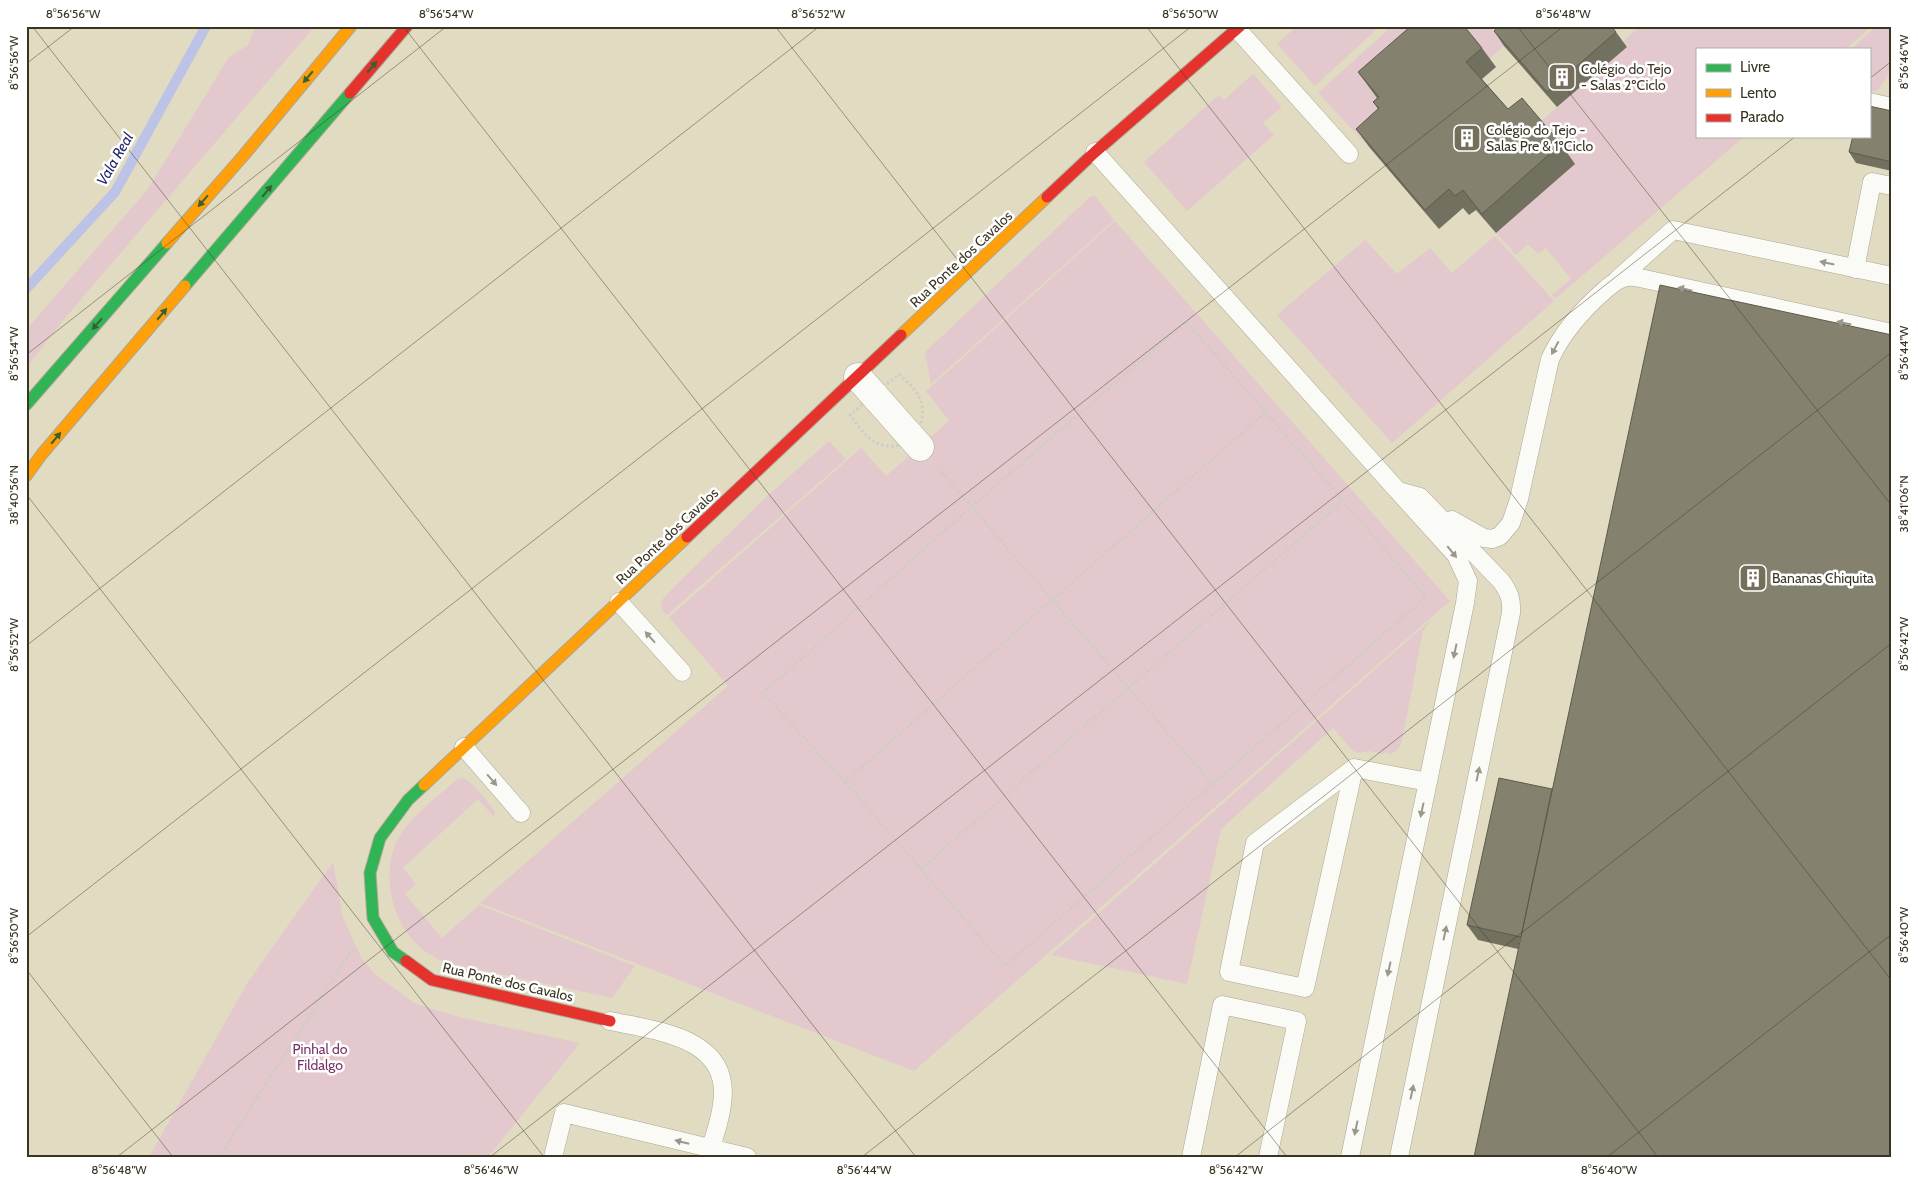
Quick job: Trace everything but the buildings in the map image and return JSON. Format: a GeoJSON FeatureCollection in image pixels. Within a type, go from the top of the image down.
{"type":"FeatureCollection","features":[{"type":"Feature","properties":{"kind":"main road"},"geometry":{"type":"LineString","coordinates":[[26,404],[244,155],[351,26]]}},
{"type":"Feature","properties":{"kind":"main road"},"geometry":{"type":"LineString","coordinates":[[26,476],[42,454],[407,26]]}},
{"type":"Feature","properties":{"kind":"main road","name":"Rua Ponte dos Cavalos"},"geometry":{"type":"LineString","coordinates":[[610,1021],[432,980],[393,952],[373,918],[370,873],[380,838],[408,800],[464,747],[1096,152],[1239,27]]}},
{"type":"Feature","properties":{"kind":"street"},"geometry":{"type":"LineString","coordinates":[[858,377],[920,447]]}},
{"type":"Feature","properties":{"kind":"lane"},"geometry":{"type":"LineString","coordinates":[[1239,27],[1349,154]]}},
{"type":"Feature","properties":{"kind":"lane"},"geometry":{"type":"LineString","coordinates":[[1870,102],[1892,107]]}},
{"type":"Feature","properties":{"kind":"lane"},"geometry":{"type":"LineString","coordinates":[[1096,152],[1398,491],[1420,497],[1424,510],[1456,555],[1468,581]]}},
{"type":"Feature","properties":{"kind":"lane"},"geometry":{"type":"LineString","coordinates":[[1855,268],[1872,182],[1892,186]]}},
{"type":"Feature","properties":{"kind":"lane"},"geometry":{"type":"LineString","coordinates":[[1350,1157],[1468,581],[1481,560],[1511,523],[1519,499],[1550,359],[1556,344],[1574,319],[1588,305],[1673,230],[1892,276]]}},
{"type":"Feature","properties":{"kind":"lane"},"geometry":{"type":"LineString","coordinates":[[1618,279],[1632,276],[1892,333]]}},
{"type":"Feature","properties":{"kind":"lane"},"geometry":{"type":"LineString","coordinates":[[1424,510],[1484,538],[1492,539],[1500,536]]}},
{"type":"Feature","properties":{"kind":"lane"},"geometry":{"type":"LineString","coordinates":[[1399,1157],[1512,604],[1509,593],[1501,581],[1481,560],[1424,510]]}},
{"type":"Feature","properties":{"kind":"lane"},"geometry":{"type":"LineString","coordinates":[[619,602],[682,672]]}},
{"type":"Feature","properties":{"kind":"lane"},"geometry":{"type":"LineString","coordinates":[[464,747],[521,813]]}},
{"type":"Feature","properties":{"kind":"lane"},"geometry":{"type":"LineString","coordinates":[[1354,768],[1305,988],[1229,972],[1255,843],[1354,768],[1428,782]]}},
{"type":"Feature","properties":{"kind":"lane"},"geometry":{"type":"LineString","coordinates":[[1191,1157],[1222,1006],[1298,1021],[1268,1157]]}},
{"type":"Feature","properties":{"kind":"lane"},"geometry":{"type":"LineString","coordinates":[[610,1021],[675,1036],[700,1047],[715,1064],[723,1084],[722,1105],[709,1153]]}},
{"type":"Feature","properties":{"kind":"lane"},"geometry":{"type":"LineString","coordinates":[[553,1157],[564,1113],[709,1153],[746,1157]]}},
{"type":"Feature","properties":{"kind":"path"},"geometry":{"type":"LineString","coordinates":[[1186,322],[1343,501],[1426,597],[1005,966],[845,782],[763,693],[971,506],[1186,322]]}},
{"type":"Feature","properties":{"kind":"path"},"geometry":{"type":"LineString","coordinates":[[845,782],[1266,412]]}},
{"type":"Feature","properties":{"kind":"path"},"geometry":{"type":"LineString","coordinates":[[920,447],[1213,785]]}},
{"type":"Feature","properties":{"kind":"path"},"geometry":{"type":"LineString","coordinates":[[921,869],[1343,501]]}},
{"type":"Feature","properties":{"kind":"path"},"geometry":{"type":"LineString","coordinates":[[219,1157],[373,918]]}},
{"type":"Feature","properties":{"kind":"green space"},"geometry":{"type":"Polygon","coordinates":[[[250,26],[315,26],[65,318],[26,368],[26,330],[148,189],[229,57],[248,45],[254,30],[250,26]]]}},
{"type":"Feature","properties":{"kind":"green space"},"geometry":{"type":"Polygon","coordinates":[[[1297,26],[1380,26],[1315,86],[1277,44],[1297,26]]]}},
{"type":"Feature","properties":{"kind":"green space"},"geometry":{"type":"Polygon","coordinates":[[[1392,26],[1446,26],[1372,92],[1392,116],[1370,148],[1318,93],[1392,26]]]}},
{"type":"Feature","properties":{"kind":"green space"},"geometry":{"type":"Polygon","coordinates":[[[1461,26],[1527,26],[1489,59],[1461,26]]]}},
{"type":"Feature","properties":{"kind":"green space"},"geometry":{"type":"Polygon","coordinates":[[[1640,26],[1646,29],[1648,26],[1872,26],[1847,48],[1696,48],[1696,138],[1743,138],[1555,299],[1552,295],[1571,279],[1546,248],[1538,254],[1528,244],[1516,255],[1496,233],[1575,164],[1540,122],[1628,46],[1624,41],[1640,26]]]}},
{"type":"Feature","properties":{"kind":"green space"},"geometry":{"type":"Polygon","coordinates":[[[1877,26],[1892,26],[1892,68],[1878,90],[1870,92],[1870,48],[1852,48],[1877,26]]]}},
{"type":"Feature","properties":{"kind":"green space"},"geometry":{"type":"Polygon","coordinates":[[[1253,74],[1282,107],[1263,123],[1274,135],[1187,211],[1144,162],[1219,95],[1224,100],[1253,74]]]}},
{"type":"Feature","properties":{"kind":"green space"},"geometry":{"type":"Polygon","coordinates":[[[1091,196],[1095,196],[1114,220],[931,384],[925,352],[1091,196]]]}},
{"type":"Feature","properties":{"kind":"green space"},"geometry":{"type":"Polygon","coordinates":[[[1115,221],[1450,601],[914,1071],[480,903],[728,686],[669,617],[861,448],[886,476],[949,421],[926,391],[1115,221]]]}},
{"type":"Feature","properties":{"kind":"green space"},"geometry":{"type":"Polygon","coordinates":[[[1495,236],[1554,301],[1392,443],[1277,315],[1365,240],[1397,274],[1430,248],[1452,273],[1495,236]]]}},
{"type":"Feature","properties":{"kind":"green space"},"geometry":{"type":"Polygon","coordinates":[[[829,441],[846,459],[667,615],[662,610],[661,601],[673,588],[762,501],[829,441]]]}},
{"type":"Feature","properties":{"kind":"green space"},"geometry":{"type":"Polygon","coordinates":[[[1431,620],[1423,631],[1403,735],[1398,749],[1390,754],[1369,751],[1358,753],[1353,751],[1333,728],[1221,829],[1187,984],[1051,955],[1431,620]]]}},
{"type":"Feature","properties":{"kind":"green space"},"geometry":{"type":"Polygon","coordinates":[[[461,778],[470,782],[479,792],[495,811],[494,817],[478,799],[403,868],[416,884],[405,894],[442,938],[479,905],[635,966],[612,998],[448,963],[431,955],[407,933],[393,902],[390,885],[390,868],[393,852],[399,837],[411,821],[456,780],[461,778]]]}},
{"type":"Feature","properties":{"kind":"green space","name":"Pinhal do Fildalgo"},"geometry":{"type":"Polygon","coordinates":[[[333,862],[343,918],[362,959],[376,975],[416,1004],[459,1017],[580,1043],[488,1157],[149,1157],[248,982],[333,862]]]}},
{"type":"Feature","properties":{"kind":"waterway","name":"Vala Real"},"geometry":{"type":"LineString","coordinates":[[26,289],[115,192],[206,26]]}},
{"type":"Feature","properties":{"kind":"traffic: fast"},"geometry":{"type":"LineString","coordinates":[[185,286],[350,93]]}},
{"type":"Feature","properties":{"kind":"traffic: fast"},"geometry":{"type":"LineString","coordinates":[[26,405],[167,243]]}},
{"type":"Feature","properties":{"kind":"traffic: fast"},"geometry":{"type":"LineString","coordinates":[[406,961],[393,952],[373,918],[370,873],[380,838],[408,800],[424,785]]}},
{"type":"Feature","properties":{"kind":"traffic: slow"},"geometry":{"type":"LineString","coordinates":[[167,243],[244,155],[351,26]]}},
{"type":"Feature","properties":{"kind":"traffic: slow"},"geometry":{"type":"LineString","coordinates":[[901,335],[1047,197]]}},
{"type":"Feature","properties":{"kind":"traffic: slow"},"geometry":{"type":"LineString","coordinates":[[26,476],[42,454],[185,286]]}},
{"type":"Feature","properties":{"kind":"traffic: slow"},"geometry":{"type":"LineString","coordinates":[[424,785],[687,537]]}},
{"type":"Feature","properties":{"kind":"traffic: jam"},"geometry":{"type":"LineString","coordinates":[[350,93],[407,26]]}},
{"type":"Feature","properties":{"kind":"traffic: jam"},"geometry":{"type":"LineString","coordinates":[[1047,197],[1095,152],[1240,26]]}},
{"type":"Feature","properties":{"kind":"traffic: jam"},"geometry":{"type":"LineString","coordinates":[[687,537],[901,335]]}},
{"type":"Feature","properties":{"kind":"traffic: jam"},"geometry":{"type":"LineString","coordinates":[[406,961],[432,980],[610,1021]]}},
{"type":"Feature","properties":{"kind":"place","name":"Colégio do Tejo - Salas 2ºCiclo"},"geometry":{"type":"Point","coordinates":[1562,77]}},
{"type":"Feature","properties":{"kind":"place","name":"Colégio do Tejo - Salas Pre & 1ºCiclo"},"geometry":{"type":"Point","coordinates":[1467,138]}},
{"type":"Feature","properties":{"kind":"place","name":"Bananas Chiquita"},"geometry":{"type":"Point","coordinates":[1753,578]}}]}
